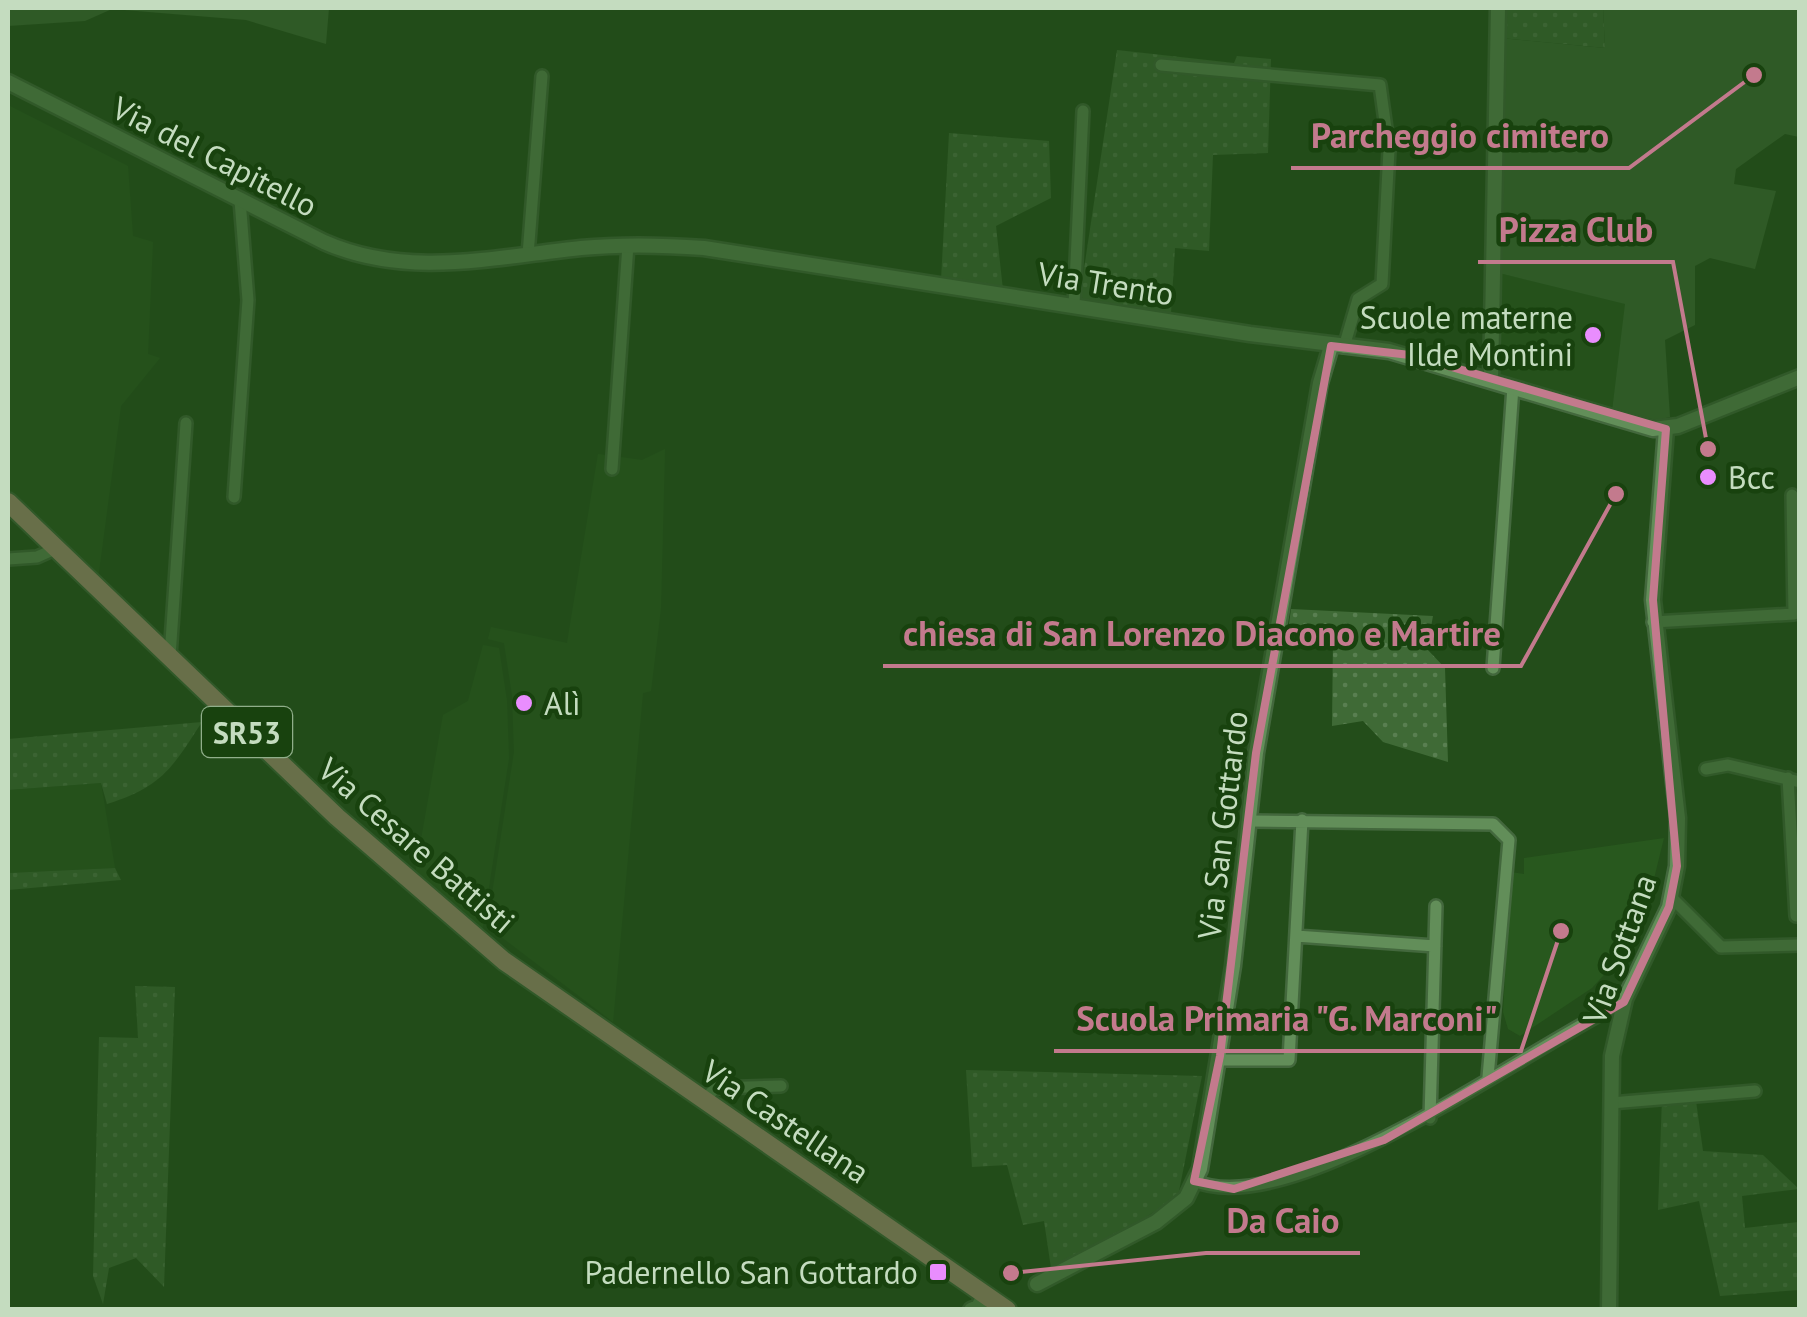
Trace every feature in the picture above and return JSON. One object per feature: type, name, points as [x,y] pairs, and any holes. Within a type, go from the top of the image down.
[{"type":"main road","name":"Via Cesare Battisti","points":[[8,502],[337,817],[531,980]]},
{"type":"main road","name":"Via Castellana","points":[[531,980],[1007,1310]]},
{"type":"street","points":[[1491,380],[1498,8]]},
{"type":"street","points":[[1161,65],[1380,85],[1389,150],[1382,284],[1358,299],[1338,347]]},
{"type":"street","points":[[528,254],[542,76]]},
{"type":"street","name":"Via del Capitello","points":[[8,82],[346,252],[403,264]]},
{"type":"street","points":[[1074,305],[1083,111]]},
{"type":"street","points":[[234,497],[248,300],[240,200]]},
{"type":"street","points":[[612,468],[628,245]]},
{"type":"street","name":"Via Trento","points":[[403,264],[628,245],[704,248],[1410,355],[1617,420],[1666,429]]},
{"type":"street","name":"Via San Gottardo","points":[[1037,1284],[1156,1222],[1186,1198],[1194,1181],[1206,1141],[1220,1060],[1267,688],[1320,382],[1338,347]]},
{"type":"street","points":[[1666,429],[1800,377]]},
{"type":"street","points":[[1493,668],[1514,387]]},
{"type":"street","points":[[170,656],[186,423]]},
{"type":"street","name":"Via Sottana","points":[[1609,1310],[1612,1056],[1624,1002],[1672,898],[1678,818],[1654,622],[1652,572],[1666,429]]},
{"type":"street","points":[[1654,622],[1794,614],[1792,495]]},
{"type":"street","points":[[8,559],[37,558],[58,548]]},
{"type":"street","points":[[1706,769],[1728,765],[1794,780],[1796,916]]},
{"type":"street","points":[[1220,1060],[1289,1060],[1302,820]]},
{"type":"street","points":[[1250,821],[1492,824],[1509,840],[1488,1076]]},
{"type":"street","points":[[1672,898],[1721,947],[1800,945]]},
{"type":"street","points":[[1430,1118],[1436,906]]},
{"type":"street","points":[[1296,936],[1435,946]]},
{"type":"street","points":[[1194,1181],[1234,1189],[1288,1176],[1430,1118],[1488,1076],[1624,1002]]},
{"type":"street","points":[[703,1102],[714,1088],[781,1086]]},
{"type":"street","points":[[1611,1103],[1754,1092]]},
{"type":"street","points":[[971,1310],[978,1307],[985,1294]]},
{"type":"highlighted area","points":[[1331,346],[1410,355],[1666,429],[1653,600],[1677,866],[1669,907],[1624,1002],[1384,1140],[1234,1189],[1194,1181],[1220,1056],[1256,753]]},
{"type":"shaded area","points":[[8,8],[329,8],[326,44],[246,20],[112,9],[85,21],[8,26]]},
{"type":"shaded area","points":[[1502,8],[1603,8],[1605,48],[1501,38]]},
{"type":"shaded area","points":[[1603,8],[1799,8],[1799,137],[1785,134],[1736,169],[1734,184],[1776,191],[1755,269],[1710,258],[1695,266],[1695,325],[1665,340],[1670,417],[1657,420],[1612,411],[1625,304],[1499,273],[1501,38],[1605,48]]},
{"type":"shaded area","points":[[1117,50],[1234,63],[1237,56],[1271,59],[1268,153],[1213,155],[1209,251],[1175,248],[1171,313],[1079,302]]},
{"type":"shaded area","points":[[8,105],[128,166],[133,236],[153,242],[148,354],[160,358],[121,406],[97,587],[8,501]]},
{"type":"shaded area","points":[[949,133],[1049,141],[1051,198],[996,226],[1003,290],[941,280]]},
{"type":"shaded area","points":[[1499,273],[1626,304],[1612,411],[1499,378]]},
{"type":"shaded area","points":[[665,449],[661,608],[651,691],[643,693],[613,1022],[487,926],[514,752],[512,695],[504,643],[488,639],[491,627],[567,643],[598,454],[642,460]]},
{"type":"shaded area","points":[[1291,609],[1433,616],[1427,649],[1445,668],[1448,762],[1383,742],[1363,721],[1332,726],[1333,637],[1288,631]]},
{"type":"shaded area","points":[[483,645],[499,648],[507,701],[509,758],[482,932],[558,991],[413,885],[443,715],[468,701]]},
{"type":"shaded area","points":[[202,722],[164,774],[141,790],[107,804],[101,783],[8,790],[8,739]]},
{"type":"shaded area","points":[[101,783],[115,868],[8,873],[8,790]]},
{"type":"shaded area","points":[[1664,838],[1652,887],[1622,955],[1592,988],[1520,1036],[1508,1029],[1503,1012],[1511,872],[1524,874],[1524,858]]},
{"type":"shaded area","points":[[115,868],[121,880],[8,890],[8,873]]},
{"type":"shaded area","points":[[135,986],[175,987],[164,1287],[136,1258],[109,1268],[103,1304],[93,1276],[99,1037],[138,1038]]},
{"type":"shaded area","points":[[966,1070],[1202,1076],[1178,1196],[1105,1244],[1051,1268],[1044,1221],[1023,1225],[1007,1165],[972,1167]]},
{"type":"shaded area","points":[[1662,1098],[1696,1101],[1703,1151],[1763,1155],[1799,1189],[1742,1196],[1745,1228],[1799,1222],[1799,1290],[1720,1296],[1699,1201],[1658,1210]]},
{"type":"place","name":"Parcheggio cimitero","points":[[1754,75]]},
{"type":"place","name":"Scuole materne Ilde Montini","points":[[1593,335]]},
{"type":"place","name":"Pizza Club","points":[[1708,449]]},
{"type":"place","name":"Bcc","points":[[1708,477]]},
{"type":"place","name":"chiesa di San Lorenzo Diacono e Martire","points":[[1616,494]]},
{"type":"place","name":"Alì","points":[[524,703]]},
{"type":"place","name":"Scuola Primaria \"G. Marconi\"","points":[[1561,931]]},
{"type":"place","name":"Padernello San Gottardo","points":[[938,1272]]},
{"type":"place","name":"Da Caio","points":[[1011,1273]]}]
